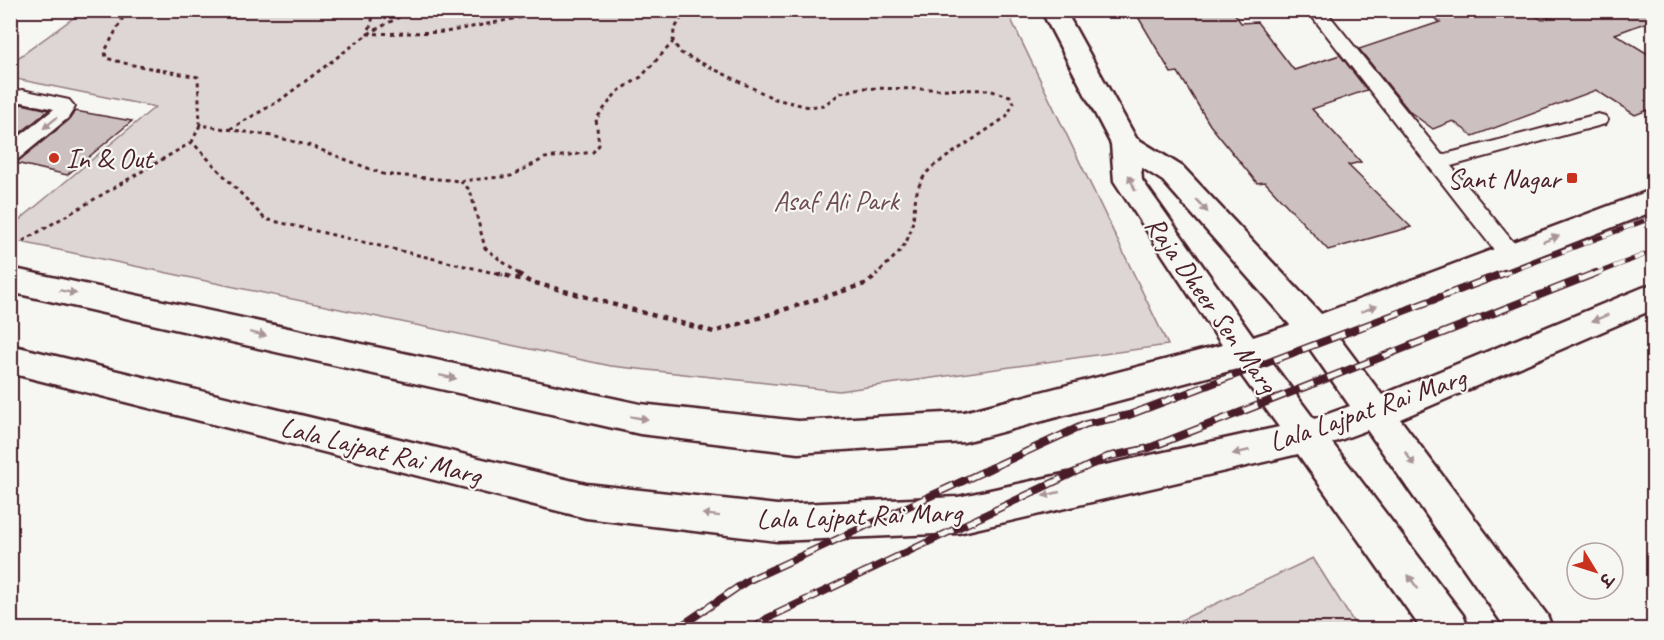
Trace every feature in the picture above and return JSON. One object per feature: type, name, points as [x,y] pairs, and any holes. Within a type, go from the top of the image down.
[{"type":"main road","points":[[1053,10],[1125,144],[1173,174],[1314,330],[1376,412],[1532,630]]},
{"type":"main road","name":"Raja Dheer Sen Marg","points":[[1125,144],[1128,181],[1245,354],[1448,630]]},
{"type":"main road","points":[[10,280],[640,419],[798,437],[964,427],[1245,354],[1314,330],[1653,199]]},
{"type":"main road","name":"Lala Lajpat Rai Marg","points":[[10,359],[586,501],[777,523],[958,515],[1306,437],[1376,412],[1653,295]]},
{"type":"lane","points":[[1316,10],[1510,254]]},
{"type":"lane","points":[[10,99],[22,96],[62,104],[64,108],[61,114],[10,155]]},
{"type":"lane","points":[[1438,163],[1598,120]]},
{"type":"path","points":[[23,241],[192,142],[200,125],[198,77],[177,70],[118,63],[106,58],[105,51],[127,10]]},
{"type":"path","points":[[368,34],[375,10]]},
{"type":"path","points":[[230,129],[279,101],[368,34],[412,10]]},
{"type":"path","points":[[368,34],[446,32],[559,10]]},
{"type":"path","points":[[200,125],[272,136],[311,147],[384,174],[460,181],[511,176],[544,158],[593,152],[599,145],[596,119],[617,92],[640,77],[673,42],[674,30],[686,10]]},
{"type":"path","points":[[192,142],[265,219],[528,281],[714,332],[868,283],[906,243],[912,227],[916,190],[923,176],[932,167],[1005,117],[1014,102],[1010,96],[988,90],[861,88],[841,93],[824,105],[809,107],[775,99],[681,53],[673,42]]},
{"type":"path","points":[[460,181],[470,190],[485,248],[528,281]]},
{"type":"green space","name":"Asaf Ali Park","points":[[83,11],[1007,11],[1168,345],[839,391],[611,366],[11,240],[11,227],[155,107],[11,78],[11,63]]},
{"type":"green space","points":[[1313,558],[1358,629],[1162,629]]},
{"type":"building","points":[[1134,10],[1232,10],[1241,23],[1257,22],[1294,70],[1340,55],[1367,90],[1312,109],[1361,162],[1348,165],[1411,227],[1328,250],[1265,182],[1257,183],[1210,125],[1178,72],[1171,73]]},
{"type":"building","points":[[1422,10],[1526,10],[1542,20],[1569,10],[1653,10],[1653,20],[1615,34],[1653,57],[1653,108],[1635,115],[1596,90],[1473,136],[1453,121],[1433,129],[1410,112],[1359,49],[1440,22]]},
{"type":"building","points":[[22,104],[49,110],[10,141],[10,107]]},
{"type":"building","points":[[75,111],[132,121],[67,175],[16,163],[69,120]]},
{"type":"railway","points":[[1500,275],[1654,217]]},
{"type":"railway","points":[[1593,275],[1654,251]]},
{"type":"railway","points":[[675,630],[747,581],[1086,424],[1129,415],[1504,273]]},
{"type":"railway","points":[[752,630],[768,618],[1107,457],[1149,448],[1596,273]]},
{"type":"place","name":"In & Out","points":[[54,158]]},
{"type":"place","name":"Sant Nagar","points":[[1572,178]]}]
